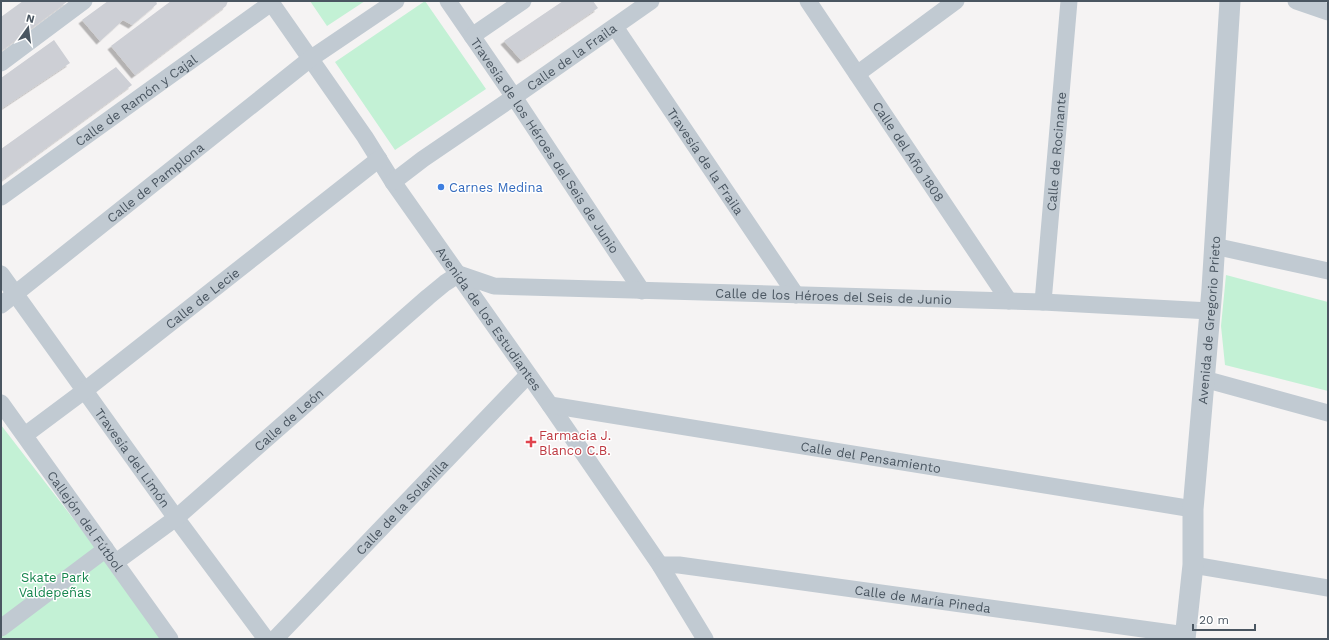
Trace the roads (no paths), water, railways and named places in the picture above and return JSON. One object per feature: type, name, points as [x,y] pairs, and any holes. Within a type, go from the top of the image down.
[{"type":"street","points":[[1,62],[84,1]]},
{"type":"street","name":"Calle de Pamplona","points":[[1,306],[310,59],[396,1]]},
{"type":"street","name":"Travesía de los Héroes del Seis de Junio","points":[[448,1],[514,97],[642,291]]},
{"type":"street","points":[[472,36],[523,1]]},
{"type":"street","name":"Calle de la Fraila","points":[[393,182],[423,159],[652,1]]},
{"type":"street","name":"Calle del Año 1808","points":[[808,1],[1009,301]]},
{"type":"street","points":[[857,74],[956,1]]},
{"type":"street","name":"Calle de Rocinante","points":[[1043,302],[1069,1]]},
{"type":"street","name":"Avenida de Gregorio Prieto","points":[[1186,637],[1193,565],[1193,509],[1210,311],[1230,1]]},
{"type":"street","points":[[1296,1],[1328,12]]},
{"type":"street","name":"Avenida de los Estudiantes","points":[[271,2],[379,159],[393,182],[550,405],[660,565],[705,639]]},
{"type":"street","name":"Calle de Ramón y Cajal","points":[[1,197],[271,2]]},
{"type":"street","name":"Travesía de la Fraila","points":[[614,27],[796,295]]},
{"type":"street","name":"Calle de Lecie","points":[[25,435],[84,391],[379,159]]},
{"type":"street","points":[[1214,246],[1328,271]]},
{"type":"street","name":"Travesía del Limón","points":[[1,274],[176,518],[266,639]]},
{"type":"street","name":"Calle de los Héroes del Seis de Junio","points":[[458,274],[494,286],[1043,302],[1210,311]]},
{"type":"street","name":"Calle de León","points":[[116,562],[176,518],[428,297],[458,274]]},
{"type":"street","name":"Calle de la Solanilla","points":[[275,639],[528,375]]},
{"type":"street","points":[[1204,379],[1328,413]]},
{"type":"street","name":"Callejón del Fútbol","points":[[1,403],[170,639]]},
{"type":"street","name":"Calle del Pensamiento","points":[[550,405],[1193,509]]},
{"type":"street","points":[[1,628],[102,552],[105,548]]},
{"type":"street","name":"Calle de María Pineda","points":[[660,565],[679,565],[1186,637]]},
{"type":"street","points":[[1193,565],[1328,588]]},
{"type":"place","name":"Carnes Medina","points":[[441,187]]},
{"type":"place","name":"Farmacia J. Blanco C.B.","points":[[531,442]]},
{"type":"park label","name":"Skate Park Valdepeñas","points":[[55,584]]}]
